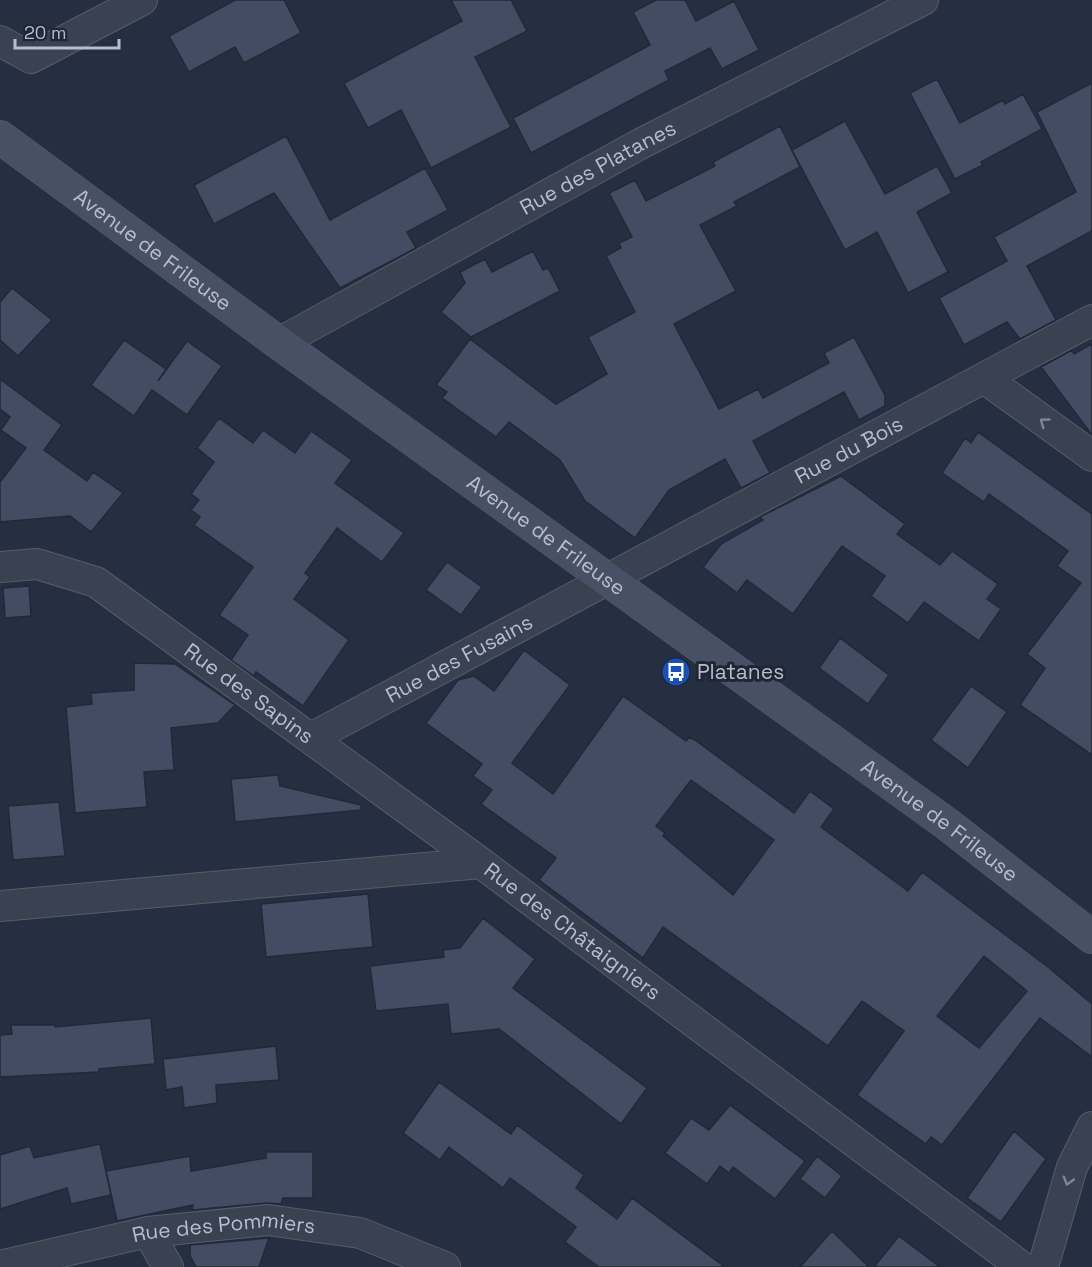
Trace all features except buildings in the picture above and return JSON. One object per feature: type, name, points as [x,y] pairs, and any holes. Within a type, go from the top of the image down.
[{"type":"street","points":[[0,41],[31,58],[142,0]]},
{"type":"street","name":"Rue des Platanes","points":[[279,343],[642,143],[923,0]]},
{"type":"street","name":"Avenue de Frileuse","points":[[0,137],[279,343],[947,824],[1092,937]]},
{"type":"street","name":"Rue du Bois","points":[[607,578],[1092,320]]},
{"type":"street","points":[[984,378],[1092,456]]},
{"type":"street","name":"Rue des Sapins","points":[[0,567],[38,564],[96,582],[481,863]]},
{"type":"street","name":"Rue des Fusains","points":[[312,738],[607,578]]},
{"type":"street","name":"Rue des Châtaigniers","points":[[0,906],[481,863],[1022,1267]]},
{"type":"street","points":[[1043,1267],[1072,1167],[1092,1127]]},
{"type":"street","name":"Rue des Pommiers","points":[[0,1266],[148,1232],[268,1220],[360,1233],[445,1267]]},
{"type":"street","points":[[148,1232],[168,1267]]},
{"type":"place","name":"Platanes","points":[[676,672]]}]
